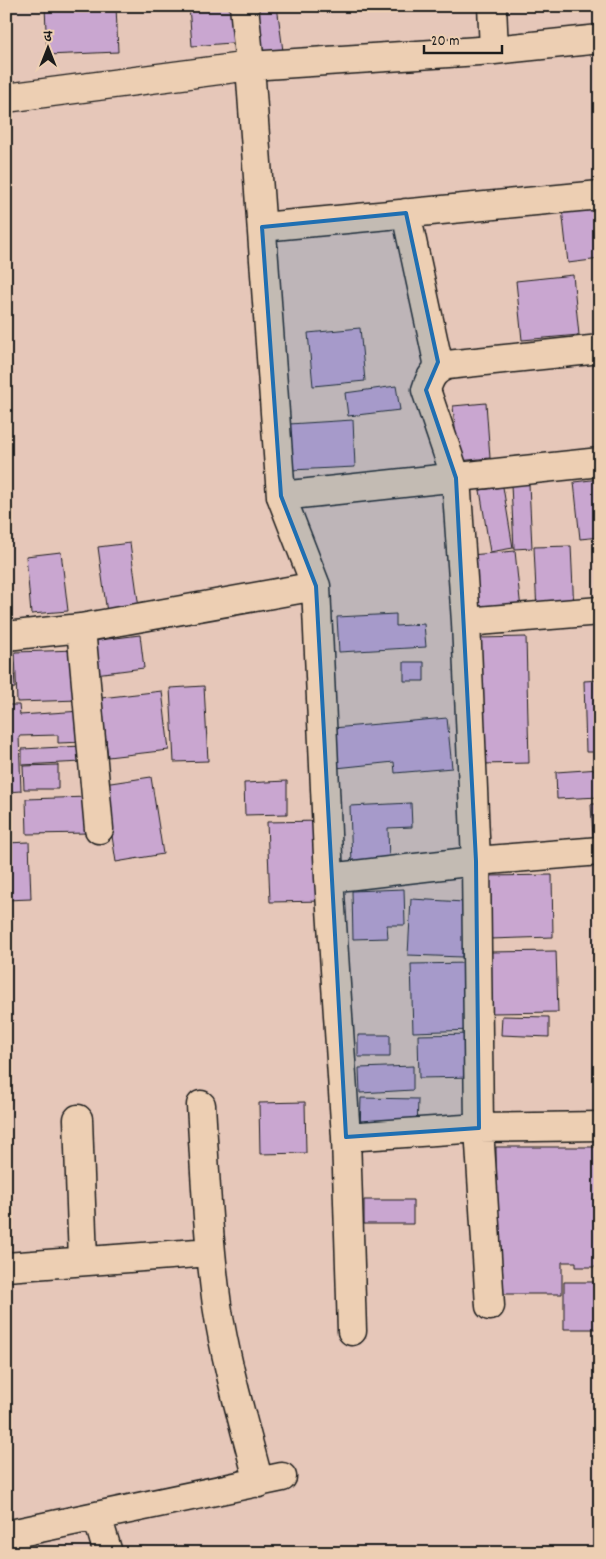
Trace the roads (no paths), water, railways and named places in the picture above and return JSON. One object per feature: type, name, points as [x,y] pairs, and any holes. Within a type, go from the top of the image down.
[{"type":"street","points":[[244,6],[282,496],[316,586],[329,878],[346,1137],[352,1331]]},
{"type":"street","points":[[492,6],[494,50]]},
{"type":"street","points":[[6,98],[250,66],[494,50],[600,39]]},
{"type":"street","points":[[262,227],[600,195]]},
{"type":"street","points":[[406,213],[438,362],[437,369],[430,379],[426,390],[456,478],[466,622],[476,861],[479,1128],[490,1306]]},
{"type":"street","points":[[437,369],[447,365],[600,349]]},
{"type":"street","points":[[282,496],[600,462]]},
{"type":"street","points":[[6,636],[81,628],[316,586]]},
{"type":"street","points":[[466,622],[600,611]]},
{"type":"street","points":[[81,628],[99,829]]},
{"type":"street","points":[[329,878],[476,861],[600,852]]},
{"type":"street","points":[[6,1535],[270,1480],[225,1349],[217,1306],[211,1252],[201,1104]]},
{"type":"street","points":[[78,1119],[83,1261]]},
{"type":"street","points":[[346,1137],[479,1128],[600,1126]]},
{"type":"street","points":[[6,1266],[211,1252]]},
{"type":"street","points":[[97,1516],[108,1553]]}]
